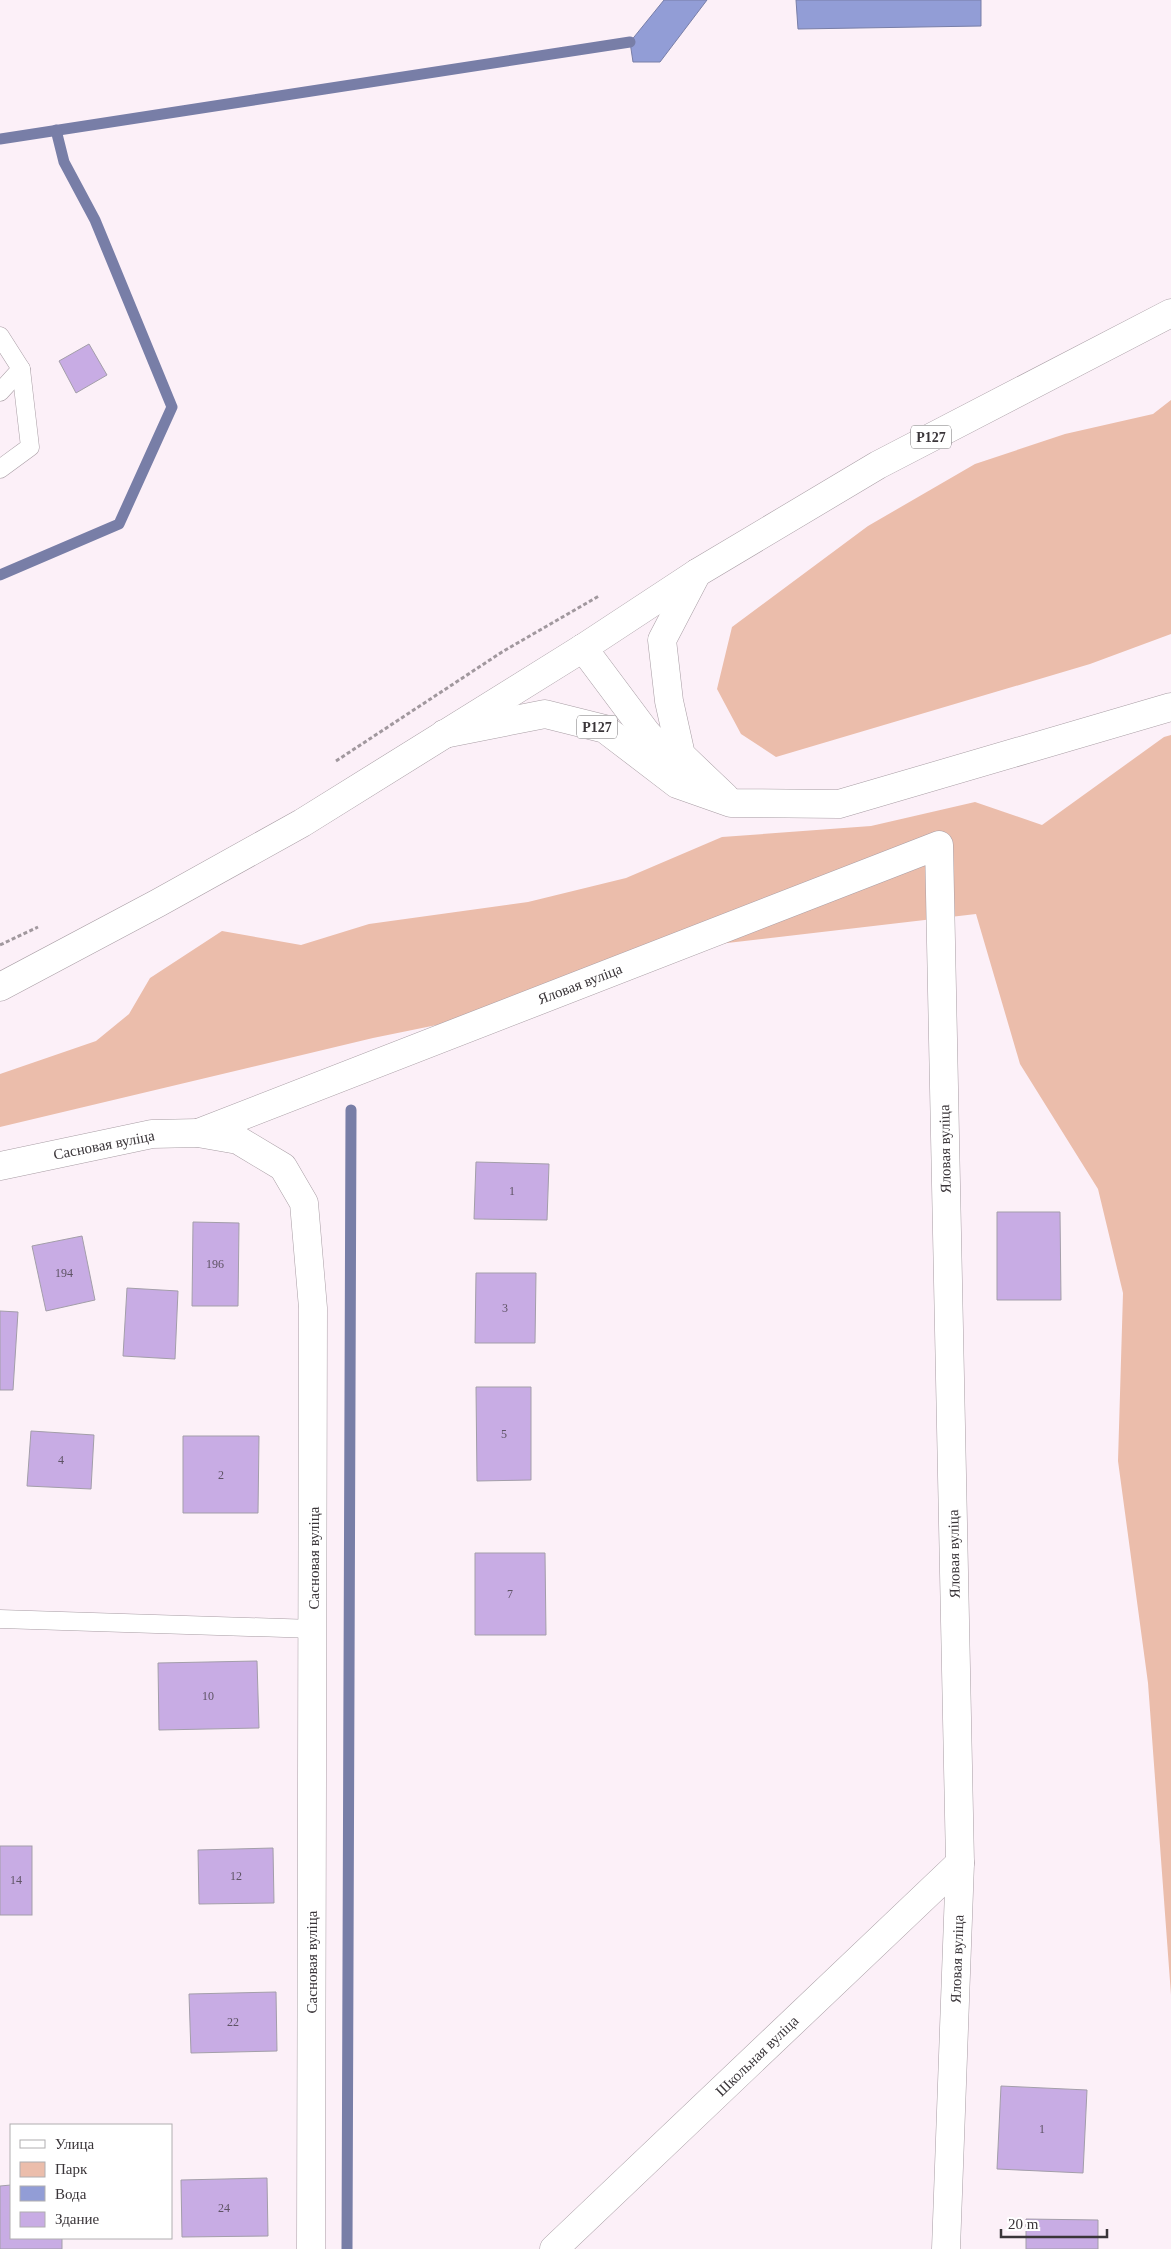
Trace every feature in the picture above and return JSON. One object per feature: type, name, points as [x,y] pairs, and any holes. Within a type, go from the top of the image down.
[{"type":"main road","name":"Р127","points":[[0,987],[158,903],[302,823],[583,648],[697,573],[878,465],[1171,313]]},
{"type":"main road","points":[[697,573],[662,640],[668,701],[681,756],[731,803]]},
{"type":"main road","name":"Р127","points":[[583,648],[646,731],[687,778],[731,803]]},
{"type":"main road","name":"Р127","points":[[444,734],[545,714],[605,729],[677,784],[731,803],[839,804],[1171,708]]},
{"type":"main road","name":"Яловая вуліца","points":[[198,1133],[939,844],[960,1863],[946,2249]]},
{"type":"main road","name":"Сасновая вуліца","points":[[0,1166],[152,1134],[198,1133],[238,1140],[283,1167],[304,1203],[314,1308],[311,2249]]},
{"type":"main road","name":"Школьная вуліца","points":[[554,2249],[960,1863]]},
{"type":"lane","points":[[0,336],[21,369],[30,447],[0,469]]},
{"type":"lane","points":[[0,392],[21,369]]},
{"type":"lane","points":[[0,1619],[314,1629]]},
{"type":"green space","points":[[1171,400],[1171,634],[1090,664],[776,757],[741,734],[717,689],[732,627],[868,526],[975,464],[1065,434],[1153,414]]},
{"type":"green space","points":[[1171,735],[1171,1995],[1148,1683],[1118,1461],[1123,1293],[1098,1189],[1020,1064],[976,914],[710,945],[466,1019],[373,1038],[0,1127],[0,1074],[96,1041],[129,1014],[150,978],[222,931],[301,945],[369,924],[528,902],[626,878],[722,837],[871,826],[975,802],[1042,825],[1164,737]]},
{"type":"water","points":[[664,0],[707,0],[660,62],[633,62],[630,42]]},
{"type":"water","points":[[796,0],[981,0],[981,26],[798,29]]},
{"type":"building","points":[[89,344],[107,375],[76,393],[59,361]]},
{"type":"building","points":[[476,1162],[549,1164],[547,1220],[474,1219]]},
{"type":"building","points":[[997,1212],[1060,1212],[1061,1300],[997,1300]]},
{"type":"building","points":[[193,1222],[239,1223],[238,1306],[192,1306]]},
{"type":"building","points":[[82,1236],[95,1300],[46,1311],[32,1246]]},
{"type":"building","points":[[476,1273],[536,1273],[535,1343],[475,1343]]},
{"type":"building","points":[[127,1288],[178,1291],[175,1359],[123,1356]]},
{"type":"building","points":[[0,1311],[18,1312],[13,1390],[0,1390]]},
{"type":"building","points":[[476,1387],[531,1387],[531,1480],[477,1481]]},
{"type":"building","points":[[31,1431],[94,1435],[91,1489],[27,1486]]},
{"type":"building","points":[[183,1436],[259,1436],[258,1513],[183,1513]]},
{"type":"building","points":[[475,1553],[545,1553],[546,1635],[475,1635]]},
{"type":"building","points":[[257,1661],[259,1728],[159,1730],[158,1663]]},
{"type":"building","points":[[0,1846],[32,1846],[32,1915],[0,1915]]},
{"type":"building","points":[[273,1848],[274,1903],[199,1904],[198,1850]]},
{"type":"building","points":[[276,1992],[277,2051],[191,2053],[189,1994]]},
{"type":"building","points":[[1001,2086],[1087,2090],[1083,2173],[997,2169]]},
{"type":"building","points":[[267,2178],[268,2236],[182,2237],[181,2180]]},
{"type":"building","points":[[10,2185],[10,2239],[62,2239],[62,2249],[0,2249],[0,2186]]},
{"type":"building","points":[[1026,2219],[1098,2220],[1098,2249],[1026,2249]]},
{"type":"waterway","points":[[0,139],[630,42]]},
{"type":"waterway","points":[[0,575],[119,524],[172,407],[95,220],[64,162],[56,130]]},
{"type":"waterway","points":[[347,2249],[351,1110]]}]
